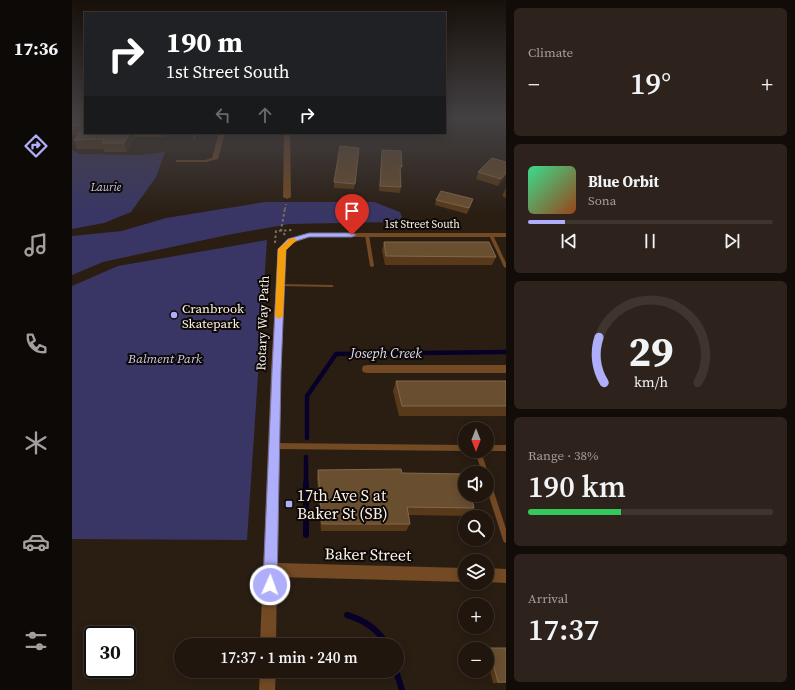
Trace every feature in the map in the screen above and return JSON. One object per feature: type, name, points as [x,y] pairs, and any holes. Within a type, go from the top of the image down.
[{"type":"street","points":[[207,161],[215,159],[217,151]]},
{"type":"street","points":[[286,201],[287,151]]},
{"type":"street","name":"1st Street South","points":[[290,241],[309,235],[506,235]]},
{"type":"street","points":[[268,638],[280,285],[282,249],[290,241]]},
{"type":"street","points":[[367,369],[506,369]]},
{"type":"street","name":"Baker Street","points":[[270,570],[458,575]]},
{"type":"street","points":[[494,576],[506,576]]},
{"type":"street","points":[[267,690],[268,678]]},
{"type":"lane","points":[[177,161],[207,161]]},
{"type":"lane","points":[[367,235],[372,266]]},
{"type":"lane","points":[[491,235],[506,266]]},
{"type":"lane","points":[[280,285],[332,286]]},
{"type":"lane","points":[[274,446],[458,448]]},
{"type":"lane","points":[[494,448],[506,448]]},
{"type":"lane","points":[[494,502],[506,540]]},
{"type":"path","points":[[286,201],[281,230],[290,241]]},
{"type":"path","points":[[274,246],[276,231],[296,230]]},
{"type":"green space","name":"Laurie","points":[[72,151],[80,154],[141,155],[165,152],[156,177],[131,212],[104,223],[72,229]]},
{"type":"green space","points":[[265,202],[374,202],[400,212],[402,217],[393,222],[289,224],[227,235],[103,262],[72,275],[72,236],[122,231],[166,218]]},
{"type":"green space","name":"Balment Park","points":[[267,240],[247,540],[72,539],[72,286],[118,266]]},
{"type":"building","points":[[339,151],[359,151],[355,184],[334,182]]},
{"type":"building","points":[[382,151],[401,151],[401,187],[380,186]]},
{"type":"building","points":[[492,158],[506,162],[506,173],[501,179],[478,172]]},
{"type":"building","points":[[441,191],[473,199],[469,208],[436,200]]},
{"type":"building","points":[[384,242],[489,242],[496,257],[386,256]]},
{"type":"building","points":[[396,381],[506,381],[506,406],[402,406]]},
{"type":"building","points":[[401,469],[402,473],[458,474],[458,502],[473,502],[474,508],[407,507],[410,524],[322,524],[318,470]]},
{"type":"building","points":[[494,648],[506,648],[506,682],[498,682],[494,667]]},
{"type":"waterway","name":"Joseph Creek","points":[[307,438],[307,396],[336,354],[506,352]]},
{"type":"waterway","name":"Joseph Creek","points":[[306,457],[306,535]]},
{"type":"waterway","name":"Joseph Creek","points":[[347,615],[370,626],[382,638]]},
{"type":"waterway","name":"Joseph Creek","points":[[398,678],[402,690]]},
{"type":"slow traffic","points":[[279,316],[282,249],[293,240]]},
{"type":"place","name":"Cranbrook Skatepark","points":[[174,315]]},
{"type":"place","name":"17th Ave S at Baker St (SB)","points":[[289,504]]},
{"type":"route","points":[[270,585],[276,371],[282,249],[290,241],[309,235],[352,235]]}]
